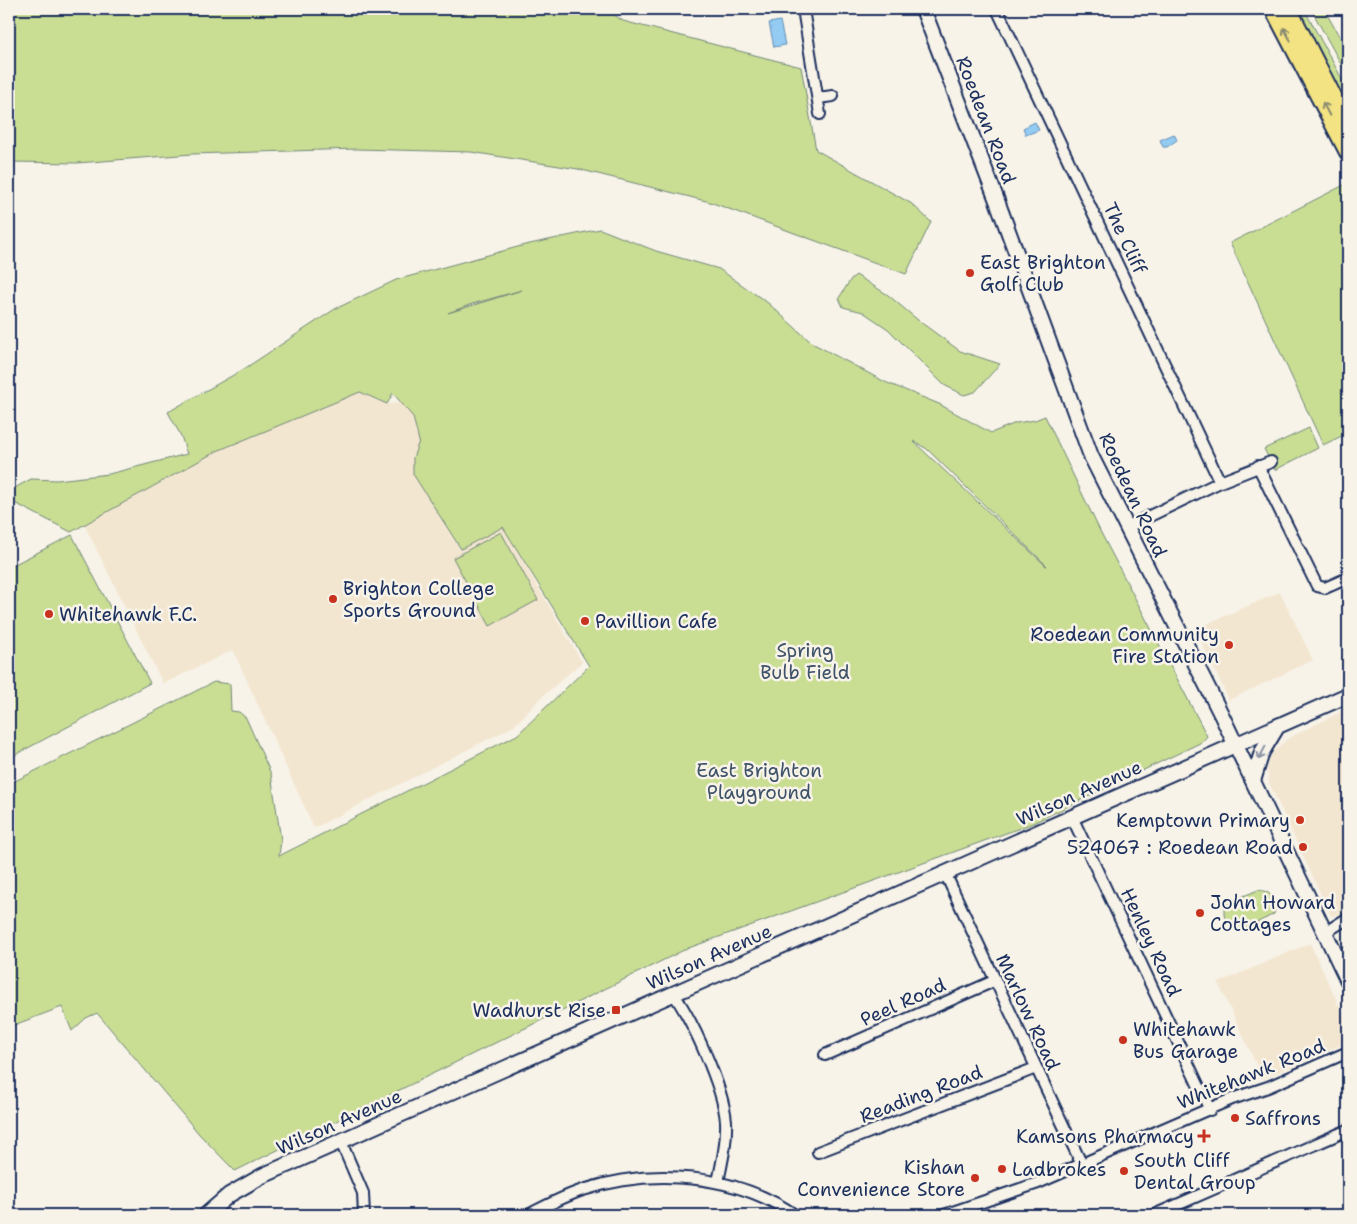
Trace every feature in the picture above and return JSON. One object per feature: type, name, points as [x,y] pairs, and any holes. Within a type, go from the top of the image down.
[{"type":"main road","points":[[1273,9],[1348,152]]},
{"type":"main road","points":[[1289,9],[1348,125]]},
{"type":"street","points":[[803,9],[820,114]]},
{"type":"street","name":"Roedean Road","points":[[923,9],[996,198],[1088,446],[1253,781],[1348,981]]},
{"type":"street","name":"The Cliff","points":[[997,9],[1220,482]]},
{"type":"street","points":[[818,98],[833,96]]},
{"type":"street","points":[[1127,528],[1220,482],[1271,462]]},
{"type":"street","points":[[1258,466],[1317,586],[1326,588],[1348,578]]},
{"type":"street","name":"Wilson Avenue","points":[[206,1215],[229,1195],[250,1182],[1348,695]]},
{"type":"street","points":[[1253,781],[1262,752],[1277,727]]},
{"type":"street","name":"Henley Road","points":[[1072,817],[1210,1110]]},
{"type":"street","name":"Marlow Road","points":[[944,873],[1082,1165]]},
{"type":"street","points":[[1326,932],[1348,918]]},
{"type":"street","name":"Peel Road","points":[[825,1055],[994,980]]},
{"type":"street","points":[[673,993],[682,1005],[705,1056],[724,1110],[726,1136],[718,1182]]},
{"type":"street","name":"Whitehawk Road","points":[[944,1215],[1038,1183],[1348,1052]]},
{"type":"street","name":"Reading Road","points":[[818,1152],[1036,1068]]},
{"type":"street","points":[[1154,1215],[1348,1130]]},
{"type":"street","points":[[341,1142],[363,1193],[364,1215]]},
{"type":"street","points":[[528,1215],[568,1195],[620,1181],[655,1177],[718,1182],[755,1194],[795,1215]]},
{"type":"street","points":[[1344,1215],[1348,1213]]},
{"type":"shaded area","name":"Brighton College Sports Ground","points":[[360,392],[387,404],[402,403],[413,417],[419,441],[413,458],[413,474],[460,549],[503,527],[582,662],[543,696],[514,726],[314,828],[233,650],[163,684],[84,524],[217,451]]},
{"type":"shaded area","points":[[1280,592],[1313,660],[1229,700],[1195,629]]},
{"type":"shaded area","points":[[1348,708],[1348,913],[1331,916],[1269,783],[1267,768],[1272,753],[1287,739]]},
{"type":"shaded area","points":[[1310,943],[1348,1025],[1348,1042],[1263,1079],[1218,983]]},
{"type":"green space","points":[[9,9],[606,9],[623,21],[801,67],[816,150],[912,204],[931,222],[906,274],[710,202],[578,169],[471,152],[356,149],[192,154],[77,163],[9,162]]},
{"type":"green space","points":[[1296,9],[1304,9],[1348,90],[1348,109]]},
{"type":"green space","points":[[1311,9],[1324,9],[1348,52],[1348,77]]},
{"type":"green space","points":[[1348,183],[1348,433],[1323,445],[1230,243]]},
{"type":"green space","points":[[600,229],[656,251],[719,269],[768,303],[812,343],[885,382],[939,404],[991,433],[1016,423],[1035,420],[1045,416],[1100,531],[1207,736],[1202,742],[1031,824],[686,949],[235,1171],[200,1135],[97,1013],[86,1018],[72,1031],[62,1007],[14,1025],[9,1037],[9,784],[214,682],[230,684],[231,711],[239,712],[246,718],[271,774],[281,840],[279,856],[517,735],[589,666],[503,527],[461,549],[413,474],[413,458],[419,441],[413,417],[393,393],[387,404],[360,392],[217,451],[71,532],[9,500],[9,491],[31,479],[57,480],[109,474],[187,454],[181,436],[168,412],[244,369],[335,309],[396,280],[525,245]],"holes":[[[522,290],[448,313],[472,304]],[[913,441],[927,449],[1047,566],[1046,566]]]},
{"type":"green space","points":[[856,275],[888,295],[960,351],[1000,364],[975,392],[964,395],[944,385],[888,329],[863,312],[843,307],[839,298],[851,279]]},
{"type":"green space","points":[[1309,428],[1318,448],[1275,470],[1264,449]]},
{"type":"green space","points":[[501,532],[538,600],[490,626],[453,558]]},
{"type":"green space","points":[[72,535],[150,683],[13,756],[9,749],[9,567]]},
{"type":"green space","points":[[1258,890],[1267,892],[1273,897],[1275,905],[1274,914],[1241,931],[1233,930],[1224,915],[1224,907],[1229,902]]},
{"type":"water","points":[[780,21],[785,45],[774,47],[769,23]]},
{"type":"water","points":[[1035,122],[1039,130],[1026,135],[1023,128]]},
{"type":"water","points":[[1174,134],[1177,140],[1167,147],[1163,147],[1160,140]]},
{"type":"place","name":"East Brighton Golf Club","points":[[970,273]]},
{"type":"place","name":"Brighton College Sports Ground","points":[[333,599]]},
{"type":"place","name":"Whitehawk F.C.","points":[[49,614]]},
{"type":"place","name":"Pavillion Cafe","points":[[585,621]]},
{"type":"place","name":"Roedean Community Fire Station","points":[[1229,645]]},
{"type":"place","name":"Kemptown Primary","points":[[1300,820]]},
{"type":"place","name":"524067 : Roedean Road","points":[[1303,847]]},
{"type":"place","name":"John Howard Cottages","points":[[1200,913]]},
{"type":"place","name":"Wadhurst Rise","points":[[616,1010]]},
{"type":"place","name":"Whitehawk Bus Garage","points":[[1123,1040]]},
{"type":"place","name":"Saffrons","points":[[1235,1118]]},
{"type":"place","name":"Kamsons Pharmacy","points":[[1204,1136]]},
{"type":"place","name":"Ladbrokes","points":[[1002,1169]]},
{"type":"place","name":"South Cliff Dental Group","points":[[1124,1171]]},
{"type":"place","name":"Kishan Convenience Store","points":[[975,1178]]},
{"type":"park label","name":"Spring Bulb Field","points":[[805,661]]},
{"type":"park label","name":"East Brighton Playground","points":[[759,781]]}]
